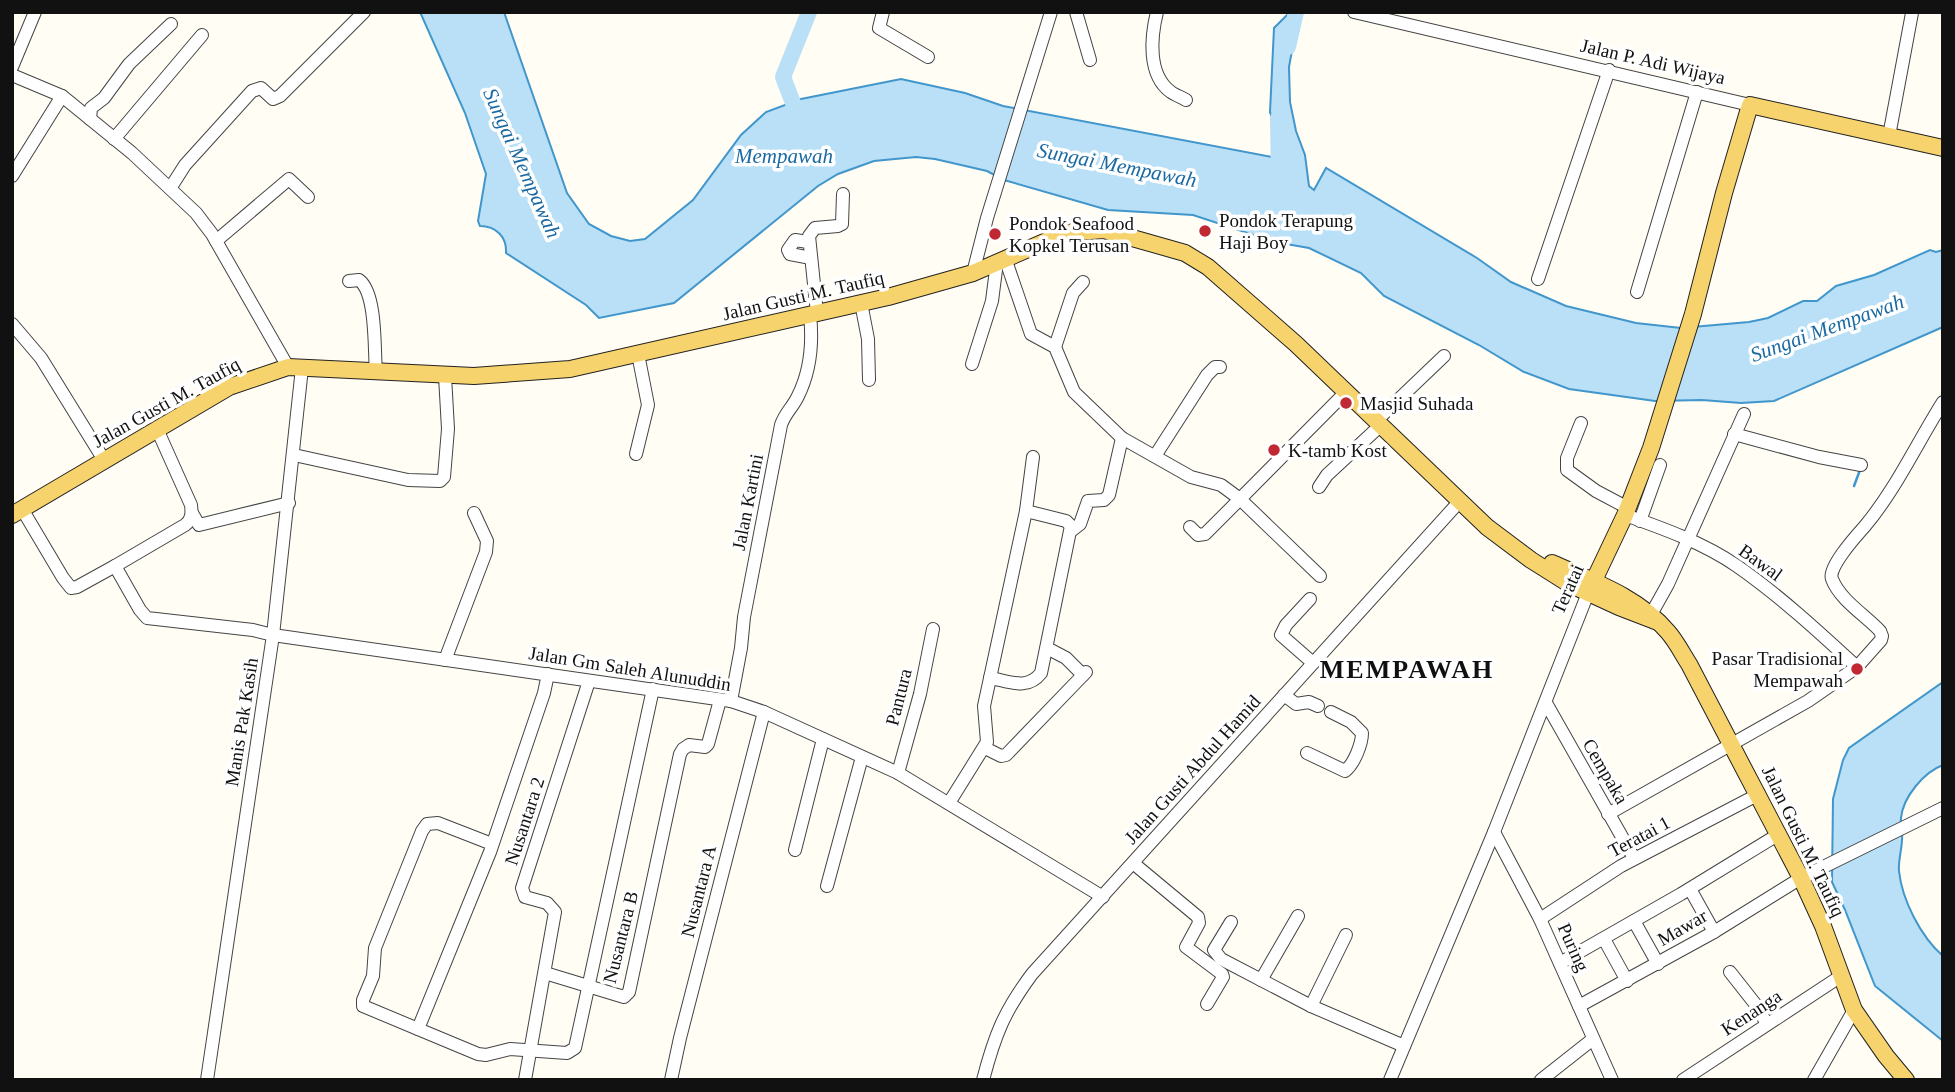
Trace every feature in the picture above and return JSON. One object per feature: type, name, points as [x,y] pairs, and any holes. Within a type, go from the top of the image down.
[{"type":"main road","name":"Jalan P. Adi Wijaya","points":[[1751,105],[1943,148]]},
{"type":"main road","name":"Teratai","points":[[1591,587],[1631,514],[1693,314],[1724,192],[1751,105]]},
{"type":"main road","name":"Jalan Gusti M. Taufiq","points":[[17,512],[229,387],[295,367],[445,376],[525,374],[570,369],[861,303],[973,273],[1065,233],[1104,230],[1185,253],[1221,277],[1296,344],[1459,502],[1517,550],[1653,618],[1673,638],[1759,794],[1801,878],[1823,926],[1854,1010],[1906,1080]]},
{"type":"street","points":[[171,187],[185,165],[252,91],[261,88],[273,99],[280,96],[364,12]]},
{"type":"street","points":[[883,12],[879,28],[928,57]]},
{"type":"street","points":[[973,273],[996,188],[1051,12]]},
{"type":"street","points":[[1076,12],[1090,60]]},
{"type":"street","points":[[1157,12],[1151,39],[1158,73],[1171,92],[1186,100]]},
{"type":"street","name":"Jalan P. Adi Wijaya","points":[[1354,12],[1751,105]]},
{"type":"street","points":[[1889,136],[1912,13]]},
{"type":"street","points":[[12,67],[30,14]]},
{"type":"street","points":[[90,119],[91,107],[104,98],[129,64],[171,24]]},
{"type":"street","points":[[114,139],[202,35]]},
{"type":"street","points":[[1538,279],[1609,70]]},
{"type":"street","points":[[12,75],[62,96],[171,187],[196,213],[216,241],[295,367]]},
{"type":"street","points":[[1637,292],[1697,92]]},
{"type":"street","points":[[12,176],[62,96]]},
{"type":"street","points":[[216,241],[289,179],[308,197]]},
{"type":"street","points":[[811,258],[790,254],[788,250],[795,240],[808,242],[815,228],[842,224],[843,194]]},
{"type":"street","name":"Jalan Kartini","points":[[725,701],[741,648],[744,617],[782,425],[798,397],[811,354],[813,314],[808,242]]},
{"type":"street","points":[[1001,260],[1031,334],[1055,347],[1074,392],[1122,438],[1191,477],[1221,485],[1240,499],[1320,576]]},
{"type":"street","points":[[972,364],[992,301],[1001,260]]},
{"type":"street","points":[[349,281],[363,282],[370,299],[376,372]]},
{"type":"street","points":[[1055,347],[1073,293],[1083,282]]},
{"type":"street","points":[[861,303],[868,339],[869,380]]},
{"type":"street","points":[[12,324],[41,358],[104,460]]},
{"type":"street","points":[[636,454],[648,405],[638,354]]},
{"type":"street","points":[[1319,487],[1327,475],[1444,356]]},
{"type":"street","name":"Manis Pak Kasih","points":[[207,1080],[273,635],[294,455],[295,367]]},
{"type":"street","points":[[1155,456],[1207,375],[1215,367],[1220,367]]},
{"type":"street","points":[[294,455],[408,480],[440,481],[444,477],[448,429],[445,376]]},
{"type":"street","points":[[1190,527],[1198,535],[1205,534],[1346,392]]},
{"type":"street","points":[[1608,814],[1808,701],[1857,667],[1882,636],[1841,592],[1831,579],[1831,573],[1847,547],[1884,500],[1943,402]]},
{"type":"street","points":[[1653,618],[1744,414]]},
{"type":"street","name":"Bawal","points":[[1581,423],[1567,458],[1567,470],[1631,514],[1737,566],[1786,604],[1857,667]]},
{"type":"street","points":[[156,429],[199,525],[289,503]]},
{"type":"street","points":[[1734,434],[1819,457],[1861,465]]},
{"type":"street","points":[[1071,531],[1080,524],[1087,501],[1104,500],[1109,495],[1122,438]]},
{"type":"street","points":[[949,803],[985,748],[988,736],[984,706],[1026,511],[1033,457]]},
{"type":"street","points":[[1631,514],[1660,465]]},
{"type":"street","name":"Jalan Gusti Abdul Hamid","points":[[983,1080],[994,1038],[1018,993],[1032,974],[1459,502]]},
{"type":"street","points":[[990,678],[1031,684],[1041,673],[1047,648],[1071,526],[1066,521],[1026,511]]},
{"type":"street","points":[[17,512],[71,587],[77,587],[185,525],[192,513]]},
{"type":"street","points":[[445,660],[486,552],[486,541],[474,513]]},
{"type":"street","name":"Jalan Gm Saleh Alunuddin","points":[[115,566],[147,618],[253,630],[653,689],[725,701],[764,712],[898,773],[1102,897]]},
{"type":"street","name":"Teratai","points":[[1390,1080],[1494,832],[1591,587]]},
{"type":"street","points":[[1310,599],[1286,625],[1281,635],[1313,663]]},
{"type":"street","name":"Pantura","points":[[898,773],[920,694],[933,629]]},
{"type":"street","points":[[985,748],[1001,756],[1006,755],[1085,674],[1047,648]]},
{"type":"street","points":[[418,1029],[492,844],[544,693],[548,674]]},
{"type":"street","name":"Nusantara 2","points":[[525,1080],[555,912],[547,903],[525,897],[522,888],[589,681]]},
{"type":"street","name":"Nusantara B","points":[[653,689],[589,986],[624,997],[629,992],[680,754],[689,745],[705,747],[708,744],[725,701]]},
{"type":"street","points":[[1284,695],[1296,704],[1309,702],[1325,709],[1351,722],[1362,733],[1351,766],[1345,771],[1307,753]]},
{"type":"street","name":"Cempaka","points":[[1546,703],[1634,858]]},
{"type":"street","name":"Nusantara A","points":[[671,1080],[764,712]]},
{"type":"street","points":[[795,850],[823,739]]},
{"type":"street","points":[[827,886],[862,757]]},
{"type":"street","name":"Teratai 1","points":[[1540,919],[1634,858],[1759,794]]},
{"type":"street","name":"Mawar","points":[[1579,1006],[1714,932],[1801,878],[1943,808]]},
{"type":"street","points":[[492,844],[438,823],[427,824],[375,948],[373,976],[363,1006],[478,1054],[486,1055],[510,1049],[567,1053],[573,1051],[589,986],[545,973]]},
{"type":"street","name":"Puring","points":[[1494,832],[1540,919],[1612,1080]]},
{"type":"street","points":[[1560,962],[1690,889],[1779,834]]},
{"type":"street","points":[[1133,863],[1198,917],[1199,923],[1186,947],[1223,977],[1207,1003]]},
{"type":"street","points":[[1690,889],[1714,932]]},
{"type":"street","points":[[1261,980],[1298,916]]},
{"type":"street","points":[[1634,921],[1658,964]]},
{"type":"street","points":[[1231,922],[1214,950],[1221,959],[1311,1006],[1404,1046]]},
{"type":"street","points":[[1311,1006],[1346,935]]},
{"type":"street","points":[[1604,939],[1627,981]]},
{"type":"street","points":[[1730,972],[1767,1024]]},
{"type":"street","name":"Kenanga","points":[[1683,1080],[1841,976]]},
{"type":"street","points":[[1815,1080],[1854,1010]]},
{"type":"street","points":[[1541,1080],[1593,1039]]},
{"type":"water","name":"Mempawah","points":[[420,12],[504,12],[567,193],[589,224],[611,236],[630,241],[645,239],[693,200],[741,135],[766,112],[801,99],[901,79],[965,93],[1003,106],[1282,159],[1284,155],[1270,112],[1274,28],[1287,15],[1295,34],[1289,67],[1290,102],[1296,131],[1305,155],[1309,186],[1314,190],[1326,168],[1477,258],[1511,282],[1566,306],[1636,323],[1681,328],[1768,318],[1803,301],[1817,301],[1836,286],[1874,275],[1930,250],[1943,250],[1943,327],[1774,401],[1655,401],[1569,389],[1524,372],[1479,345],[1384,296],[1361,273],[1309,248],[1275,242],[1193,215],[1108,210],[1004,180],[987,171],[916,157],[874,161],[838,174],[818,186],[674,303],[599,318],[586,305],[506,253],[505,242],[496,230],[480,226],[478,221],[486,174],[465,113]]},
{"type":"water","points":[[1943,682],[1943,765],[1922,779],[1906,802],[1901,818],[1899,867],[1904,894],[1914,917],[1927,939],[1943,956],[1943,1041],[1875,986],[1832,882],[1833,799],[1843,760],[1849,748]]},
{"type":"waterway","points":[[800,121],[783,77],[809,12]]},
{"type":"waterway","points":[[1288,47],[1296,12]]},
{"type":"waterway","points":[[1278,118],[1279,179]]},
{"type":"waterway","points":[[1854,486],[1860,470]]},
{"type":"place","name":"Pondok Terapung Haji Boy","points":[[1205,231]]},
{"type":"place","name":"Pondok Seafood Kopkel Terusan","points":[[995,234]]},
{"type":"place","name":"Masjid Suhada","points":[[1346,403]]},
{"type":"place","name":"K-tamb Kost","points":[[1274,450]]},
{"type":"place","name":"Pasar Tradisional Mempawah","points":[[1857,669]]},
{"type":"district","name":"MEMPAWAH","points":[[1407,669]]},
{"type":"water label","name":"Sungai Mempawah","points":[[522,163]]},
{"type":"water label","name":"Sungai Mempawah","points":[[1117,165]]},
{"type":"water label","name":"Sungai Mempawah","points":[[1827,328]]}]
